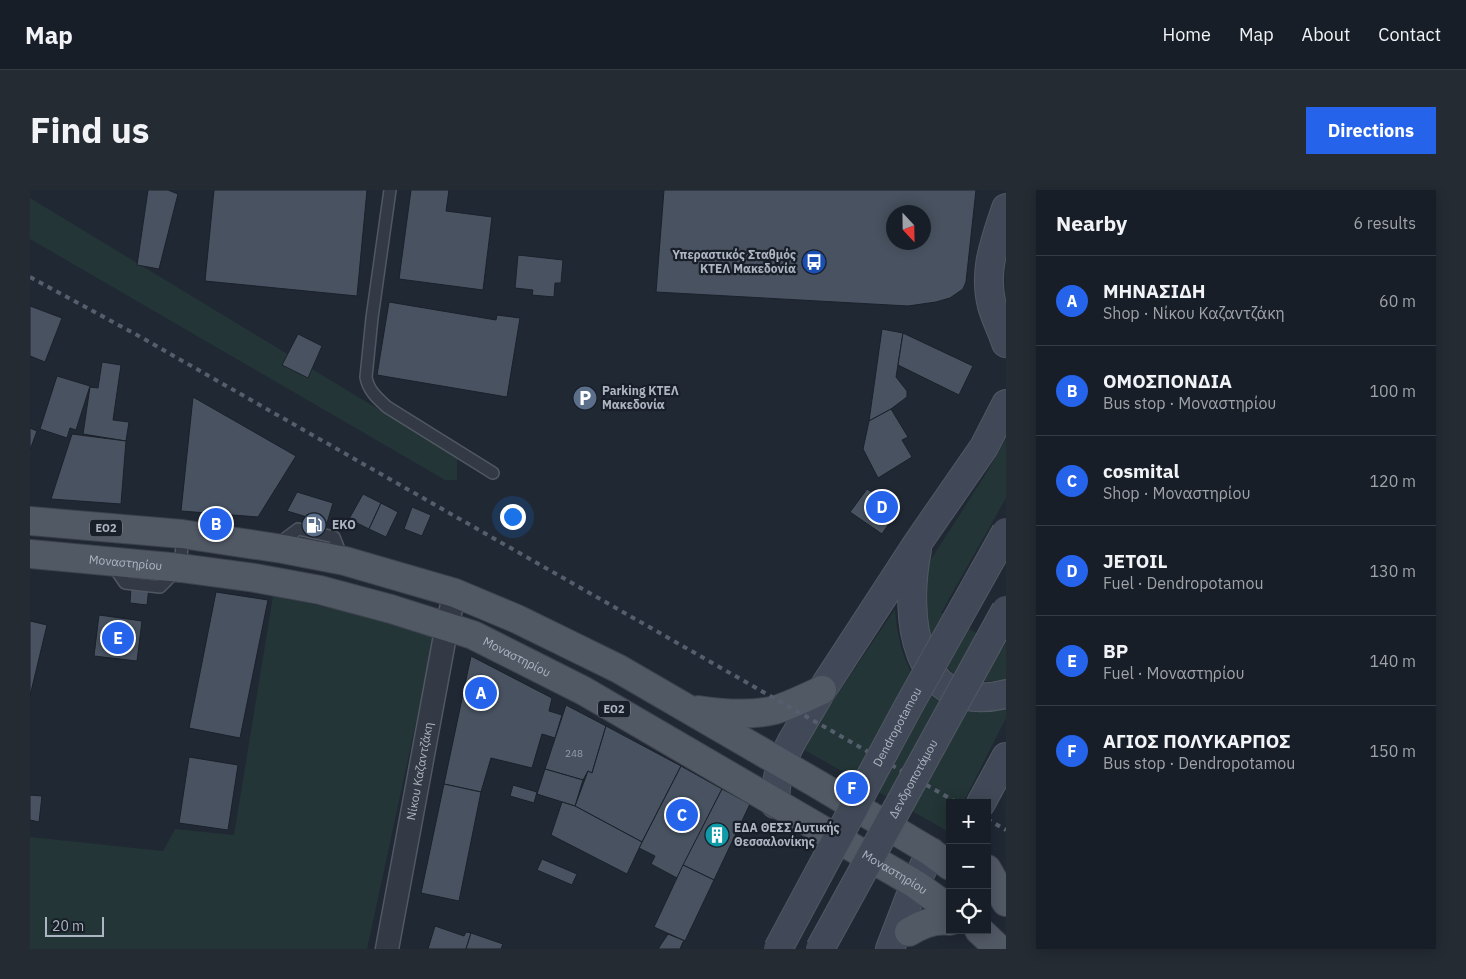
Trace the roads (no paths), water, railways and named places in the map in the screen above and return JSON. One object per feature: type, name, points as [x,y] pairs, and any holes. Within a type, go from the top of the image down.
[{"type":"main road","points":[[1006,208],[993,245],[989,273],[992,305],[1006,343]]},
{"type":"main road","points":[[775,804],[781,763],[792,741],[822,690],[918,541],[984,447],[1006,404]]},
{"type":"main road","name":"ΕΟ2","points":[[30,522],[182,534],[284,549],[345,561],[455,593],[517,619],[619,669],[944,860]]},
{"type":"main road","name":"Dendropotamou","points":[[778,949],[908,707],[1006,532]]},
{"type":"main road","points":[[918,541],[913,568],[911,607],[914,634],[924,662],[939,682],[957,692],[978,696],[1006,694]]},
{"type":"main road","name":"Μοναστηρίου","points":[[30,554],[109,560],[176,572],[255,578],[354,598],[447,626],[499,647],[584,691],[931,895]]},
{"type":"main road","name":"Δενδροποτάμου","points":[[820,949],[1006,610]]},
{"type":"main road","points":[[688,708],[728,713],[763,712],[786,706],[822,690]]},
{"type":"main road","points":[[984,799],[1003,769]]},
{"type":"main road","points":[[899,943],[931,895],[944,860]]},
{"type":"main road","points":[[991,876],[1006,902]]},
{"type":"main road","points":[[991,898],[1006,909]]},
{"type":"main road","points":[[899,943],[920,925],[936,921],[946,921]]},
{"type":"main road","points":[[983,934],[998,949]]},
{"type":"street","name":"Νίκου Καζαντζάκη","points":[[387,949],[447,626],[455,593]]},
{"type":"lane","points":[[390,190],[372,318],[366,376],[368,385],[377,398],[387,407],[493,473]]},
{"type":"lane","points":[[286,538],[298,529],[334,537],[338,547]]},
{"type":"lane","points":[[176,572],[182,534]]},
{"type":"railway","points":[[30,277],[137,335],[951,799]]},
{"type":"railway","points":[[991,821],[1006,830]]},
{"type":"place","name":"Υπεραστικός Σταθμός ΚΤΕΛ Μακεδονία","points":[[814,262]]},
{"type":"place","name":"Parking ΚΤΕΛ Μακεδονία","points":[[585,398]]},
{"type":"place","name":"JETOIL","points":[[882,507]]},
{"type":"place","name":"ΟΜΟΣΠΟΝΔΙΑ","points":[[216,524]]},
{"type":"place","name":"EKO","points":[[314,525]]},
{"type":"place","name":"BP","points":[[118,638]]},
{"type":"place","name":"ΜΗΝΑΣΙΔΗ","points":[[481,693]]},
{"type":"place","name":"ΑΓΙΟΣ ΠΟΛΥΚΑΡΠΟΣ","points":[[852,788]]},
{"type":"place","name":"cosmital","points":[[682,815]]},
{"type":"place","name":"ΕΔΑ ΘΕΣΣ Δυτικής Θεσσαλονίκης","points":[[717,835]]}]
